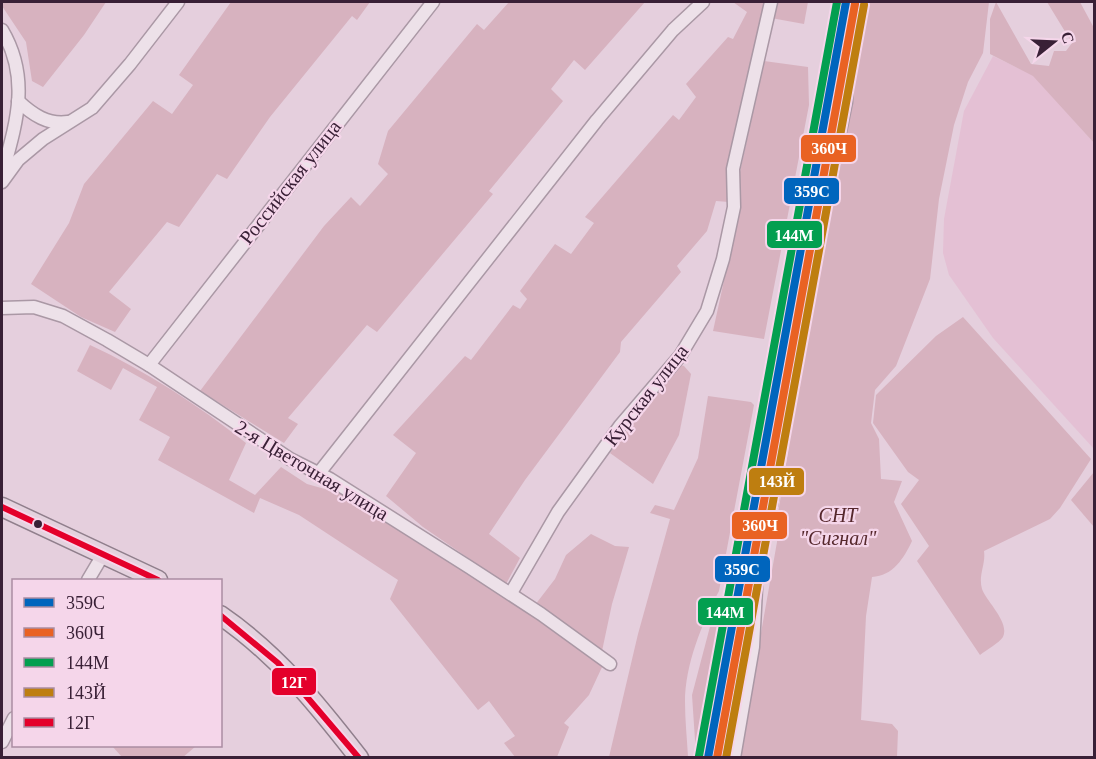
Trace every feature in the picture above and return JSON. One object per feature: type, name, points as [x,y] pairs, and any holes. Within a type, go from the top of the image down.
[{"type":"main road","points":[[2,507],[156,579]]},
{"type":"main road","points":[[222,616],[262,645],[289,671],[359,758]]},
{"type":"street","points":[[2,182],[18,160],[43,139],[92,108],[178,2]]},
{"type":"street","name":"Российская улица","points":[[149,365],[433,2]]},
{"type":"street","points":[[319,473],[597,120],[673,30],[703,2]]},
{"type":"street","name":"Курская улица","points":[[511,594],[558,512],[620,426],[680,356],[707,311],[723,260],[731,218],[734,169],[771,2]]},
{"type":"street","points":[[734,758],[753,647],[759,530],[771,505],[795,352],[846,102],[848,64],[860,2]]},
{"type":"street","points":[[2,30],[18,67],[18,101],[2,176]]},
{"type":"street","points":[[18,101],[32,115],[57,124],[76,120]]},
{"type":"street","name":"2-я Цветочная улица","points":[[2,308],[34,307],[63,316],[149,365],[290,459],[319,473],[511,594],[610,664]]},
{"type":"street","points":[[89,579],[104,553]]},
{"type":"street","points":[[2,742],[12,722]]},
{"type":"shaded area","points":[[993,56],[1033,75],[1094,143],[1094,449],[993,338],[949,275],[943,253],[944,219],[964,111]]},
{"type":"green space","points":[[2,2],[106,2],[84,35],[43,87],[32,81],[26,42],[2,6]]},
{"type":"green space","points":[[231,2],[370,2],[357,20],[352,16],[270,117],[227,179],[217,174],[179,227],[167,222],[109,292],[131,309],[115,332],[81,317],[31,284],[69,223],[84,184],[153,101],[172,114],[193,85],[179,75]]},
{"type":"green space","points":[[509,2],[645,2],[585,70],[574,60],[551,89],[563,101],[489,191],[493,194],[377,332],[367,325],[288,418],[298,424],[284,443],[200,391],[324,226],[351,197],[360,206],[388,174],[378,164],[388,131],[477,24],[484,30]]},
{"type":"green space","points":[[733,2],[765,2],[736,126],[729,202],[716,201],[707,231],[677,266],[681,272],[621,342],[620,352],[525,480],[489,534],[520,558],[506,584],[423,527],[386,496],[416,453],[393,435],[465,356],[471,360],[513,305],[520,309],[527,299],[520,291],[555,244],[571,254],[594,223],[585,217],[673,115],[679,120],[696,97],[686,84],[728,37],[733,39],[747,12]]},
{"type":"green space","points":[[775,2],[808,2],[804,24],[771,18]]},
{"type":"green space","name":"СНТ \"Сигнал\"","points":[[863,2],[989,2],[983,53],[968,82],[954,125],[939,199],[930,279],[896,366],[875,390],[871,423],[879,439],[881,479],[902,481],[894,502],[912,541],[892,570],[872,577],[866,616],[861,720],[892,724],[898,731],[897,757],[739,758],[777,542],[777,520],[789,445],[784,444]]},
{"type":"green space","points":[[996,2],[1031,64],[1049,66],[1054,51],[1066,51],[1072,43],[1047,2],[1080,2],[1094,28],[1094,143],[1033,76],[990,54],[990,19]]},
{"type":"green space","points":[[764,61],[808,67],[809,105],[764,339],[713,331],[741,203],[737,186]]},
{"type":"green space","points":[[963,317],[1091,459],[1060,508],[1050,519],[984,551],[982,589],[1000,618],[1004,631],[1003,637],[996,644],[980,655],[917,561],[929,546],[901,504],[919,480],[908,472],[873,423],[876,395],[936,336]]},
{"type":"green space","points":[[90,345],[171,390],[246,443],[229,480],[255,495],[281,467],[307,484],[339,493],[525,610],[603,665],[589,695],[564,723],[569,727],[557,757],[515,757],[504,743],[515,736],[489,701],[478,710],[390,599],[398,580],[299,515],[260,498],[254,513],[158,460],[170,437],[139,420],[157,387],[123,368],[111,390],[77,371]]},
{"type":"green space","points":[[677,364],[684,366],[691,374],[679,435],[653,484],[610,453]]},
{"type":"green space","points":[[708,396],[751,402],[754,405],[719,591],[701,630],[688,674],[685,702],[688,757],[609,757],[638,634],[670,519],[650,513],[655,505],[674,510],[698,458]]},
{"type":"green space","points":[[1094,472],[1094,527],[1071,500]]},
{"type":"green space","points":[[746,513],[705,736],[696,755],[692,695],[712,619],[724,607],[741,519]]},
{"type":"green space","points":[[591,534],[615,546],[629,547],[612,604],[602,651],[535,605],[555,579],[566,555]]},
{"type":"green space","points":[[113,747],[195,747],[182,758],[122,757]]},
{"type":"transit line","name":"144М","points":[[699,756],[837,2]]},
{"type":"transit line","name":"359С","points":[[708,758],[846,2]]},
{"type":"transit line","name":"360Ч","points":[[717,758],[855,4]]},
{"type":"transit line","name":"143Й","points":[[726,758],[864,5]]},
{"type":"transit line","name":"12Г","points":[[2,507],[156,579]]},
{"type":"transit line","name":"12Г","points":[[222,617],[278,663],[359,758]]}]
